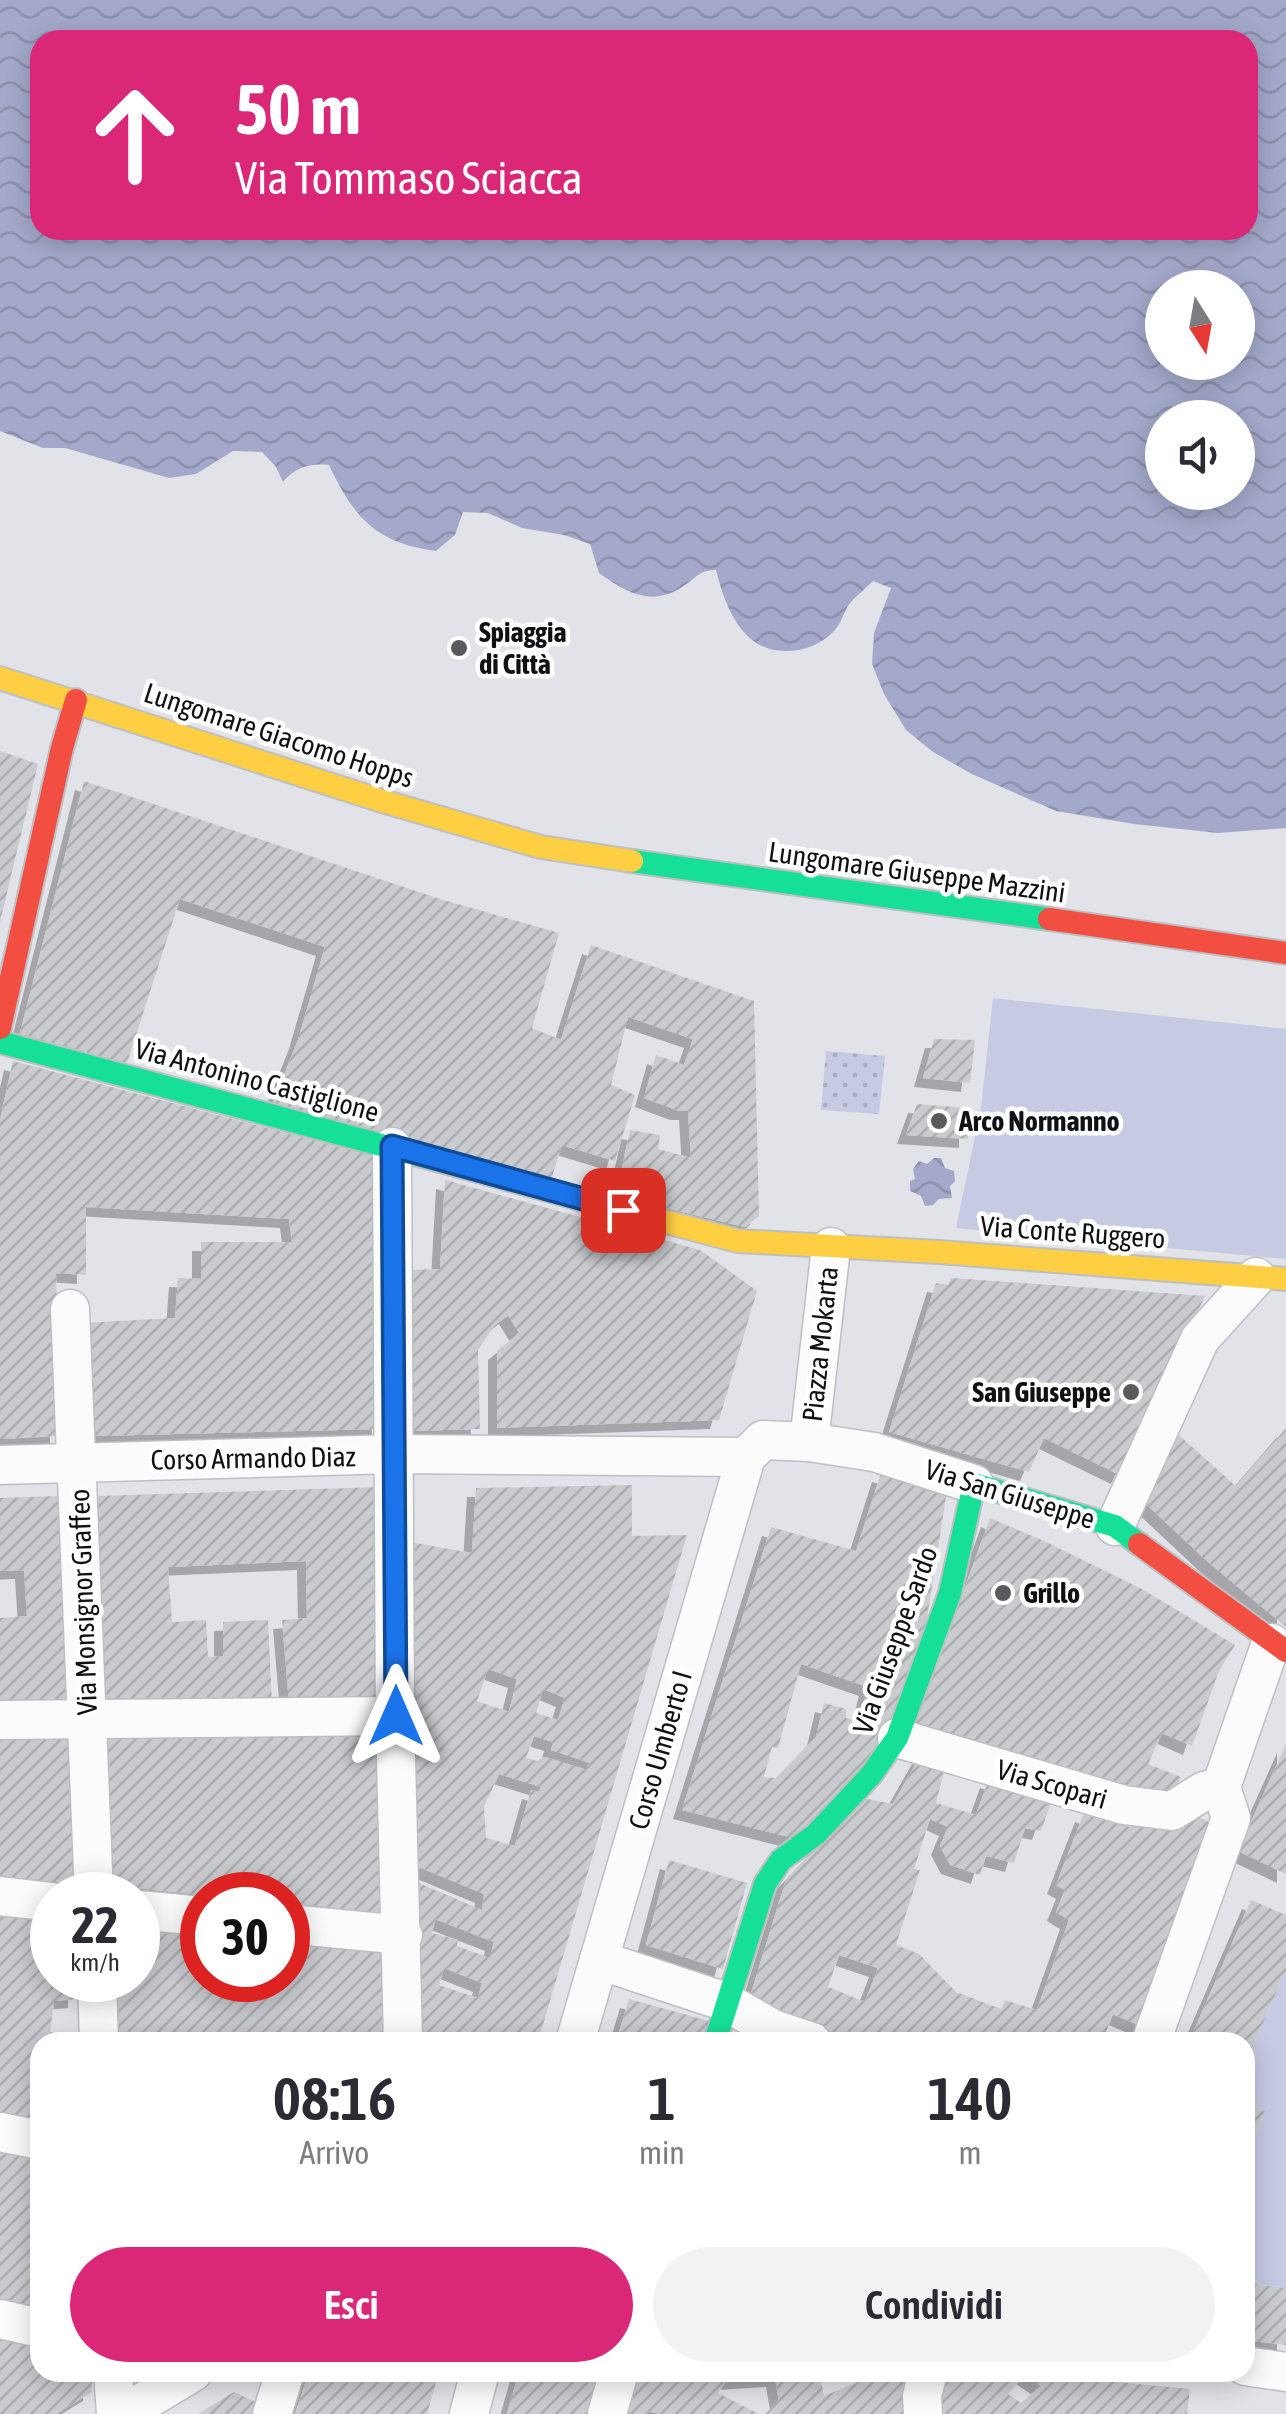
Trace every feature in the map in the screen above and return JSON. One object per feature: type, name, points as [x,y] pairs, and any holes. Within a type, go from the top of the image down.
[{"type":"street","name":"Lungomare Giacomo Hopps","points":[[0,678],[541,847]]},
{"type":"street","points":[[0,1028],[76,700]]},
{"type":"street","name":"Lungomare Giuseppe Mazzini","points":[[541,847],[1286,953]]},
{"type":"street","name":"Via Antonino Castiglione","points":[[0,1042],[738,1241],[790,1246]]},
{"type":"street","points":[[392,1146],[396,1716],[403,2032]]},
{"type":"street","name":"Piazza Mokarta","points":[[790,1246],[843,1247],[809,1442]]},
{"type":"street","name":"Via Conte Ruggero","points":[[843,1247],[1271,1278]]},
{"type":"street","points":[[1115,1526],[1200,1338],[1271,1278]]},
{"type":"street","name":"Via Monsignor Graffeo","points":[[70,1310],[93,1872]]},
{"type":"street","name":"Piazza Mokarta","points":[[746,1457],[763,1440],[874,1452]]},
{"type":"street","name":"Via San Giuseppe","points":[[874,1452],[1115,1526],[1278,1647]]},
{"type":"street","name":"Corso Armando Diaz","points":[[0,1465],[395,1454],[746,1457]]},
{"type":"street","name":"Corso Umberto I","points":[[578,2032],[746,1457]]},
{"type":"street","name":"Via Giuseppe Sardo","points":[[718,2032],[765,1884],[781,1860],[816,1834],[870,1775],[897,1738],[950,1593],[974,1484]]},
{"type":"street","points":[[1154,2032],[1219,1798],[1278,1647]]},
{"type":"street","points":[[0,1720],[396,1716]]},
{"type":"street","name":"Via Scopari","points":[[897,1738],[1124,1806],[1172,1812],[1219,1798]]},
{"type":"street","points":[[0,1896],[30,1899]]},
{"type":"street","points":[[310,1926],[403,1935]]},
{"type":"street","points":[[599,1960],[726,2002],[782,2032]]},
{"type":"street","points":[[98,2002],[100,2032]]},
{"type":"street","points":[[0,2132],[30,2138]]},
{"type":"street","points":[[0,2319],[30,2326]]},
{"type":"street","points":[[1255,2367],[1286,2372]]},
{"type":"street","points":[[115,2382],[120,2414],[175,2382]]},
{"type":"street","points":[[272,2414],[282,2382]]},
{"type":"street","points":[[469,2414],[477,2382]]},
{"type":"street","points":[[608,2414],[617,2382]]},
{"type":"street","points":[[923,2414],[926,2382]]},
{"type":"shaded area","points":[[993,998],[1286,1029],[1286,1259],[956,1228],[981,1108]]},
{"type":"shaded area","points":[[826,1051],[885,1056],[879,1114],[821,1110]]},
{"type":"shaded area","points":[[1286,1971],[1286,2288],[1255,2284],[1255,2135],[1266,2112],[1255,2107],[1255,2041]]},
{"type":"water","points":[[0,0],[1286,0],[1286,828],[1218,833],[1056,811],[933,752],[906,730],[884,694],[872,664],[874,633],[891,588],[873,581],[850,603],[837,627],[825,639],[800,650],[771,649],[758,644],[738,624],[716,570],[700,574],[665,595],[643,596],[599,573],[590,544],[522,528],[488,513],[463,512],[455,535],[436,551],[397,542],[369,525],[358,513],[329,465],[303,467],[283,482],[262,452],[233,451],[196,474],[169,478],[65,448],[43,448],[0,431]]},
{"type":"water","points":[[941,1158],[945,1168],[954,1171],[952,1198],[925,1206],[921,1196],[910,1191],[910,1181],[915,1179],[913,1169],[919,1161],[927,1164]]},
{"type":"building","points":[[0,751],[38,764],[0,922]]},
{"type":"building","points":[[84,781],[440,899],[559,933],[532,1028],[561,1040],[591,945],[754,1001],[759,1216],[745,1227],[616,1196],[630,1130],[660,1135],[658,1149],[691,1158],[688,1111],[644,1098],[656,1055],[684,1065],[693,1039],[628,1017],[611,1085],[635,1095],[615,1161],[562,1145],[551,1180],[272,1105],[298,1040],[325,947],[180,899],[127,1063],[19,1037]]},
{"type":"building","points":[[934,1039],[975,1040],[970,1083],[923,1078]]},
{"type":"building","points":[[13,1061],[373,1156],[381,1429],[94,1436],[85,1323],[175,1318],[178,1278],[201,1279],[201,1242],[292,1242],[289,1219],[86,1207],[86,1275],[56,1273],[59,1436],[0,1439],[0,1120]]},
{"type":"building","name":"Arco Normanno","points":[[917,1104],[968,1108],[968,1139],[906,1135]]},
{"type":"building","points":[[445,1180],[700,1250],[757,1291],[719,1420],[497,1428],[497,1351],[519,1333],[508,1315],[494,1326],[478,1350],[480,1429],[407,1431],[410,1270],[440,1269]]},
{"type":"building","points":[[951,1278],[1205,1296],[1120,1475],[1044,1438],[1029,1472],[889,1432],[936,1283],[948,1285]]},
{"type":"building","points":[[1286,1428],[1286,1627],[1143,1501],[1173,1430],[1236,1486]]},
{"type":"building","points":[[881,1473],[947,1491],[926,1625],[876,1758],[797,1839],[682,1810],[771,1527],[856,1551]],"holes":[[[801,1664],[868,1687],[859,1721],[846,1718],[846,1709],[824,1703],[816,1737],[776,1778],[764,1777],[772,1747],[778,1748]]]},
{"type":"building","points":[[632,1485],[632,1536],[687,1535],[541,2032],[416,2032],[414,1881],[482,1910],[484,1894],[414,1865],[409,1542],[472,1553],[476,1488]],"holes":[[[488,1669],[517,1679],[509,1712],[477,1701]],[[543,1689],[565,1698],[558,1720],[536,1713]],[[534,1736],[553,1742],[551,1750],[590,1763],[587,1770],[545,1757],[537,1761],[526,1758]],[[499,1774],[541,1787],[539,1792],[531,1790],[515,1846],[486,1838],[484,1807]],[[435,1919],[494,1942],[490,1958],[457,1946],[458,1940],[432,1933]],[[444,1968],[482,1983],[478,1998],[439,1985]]]},
{"type":"building","points":[[381,1487],[382,1700],[289,1702],[282,1620],[307,1618],[306,1561],[168,1567],[172,1622],[206,1620],[208,1657],[223,1656],[223,1622],[268,1620],[272,1703],[104,1707],[97,1496]]},
{"type":"building","points":[[59,1496],[68,1704],[0,1705],[0,1618],[27,1616],[24,1570],[0,1571],[0,1498]]},
{"type":"building","points":[[990,1518],[1142,1589],[1235,1645],[1219,1671],[1192,1746],[1162,1733],[1148,1764],[1181,1777],[1168,1806],[913,1731]]},
{"type":"building","points":[[382,1733],[385,1916],[310,1907],[310,1872],[180,1872],[180,1893],[160,1891],[160,1872],[108,1872],[106,1735]]},
{"type":"building","points":[[69,1735],[73,1872],[30,1872],[30,1886],[0,1883],[0,1736]]},
{"type":"building","points":[[1286,1744],[1286,1874],[1238,1851]]},
{"type":"building","points":[[921,1755],[946,1764],[936,1803],[976,1815],[989,1779],[1052,1800],[1041,1831],[1025,1828],[1014,1863],[986,1856],[980,1875],[950,1865],[940,1846],[948,1827],[930,1819],[914,1869],[920,1870],[896,1945],[919,1954],[956,1992],[1001,2009],[1005,2000],[1037,2010],[1069,1920],[1056,1912],[1065,1890],[1056,1885],[1084,1813],[1130,1827],[1136,1818],[1193,1815],[1217,1825],[1141,2026],[1113,2014],[1106,2032],[806,2032],[748,2003],[786,1880],[863,1798],[893,1804]],"holes":[[[839,1955],[878,1968],[865,2002],[828,1987]]]},
{"type":"building","points":[[669,1860],[747,1883],[723,1969],[646,1945]]},
{"type":"building","points":[[1251,1900],[1286,1915],[1286,1971],[1255,2041],[1255,2032],[1193,2032]]},
{"type":"building","points":[[0,1910],[30,1913],[30,2002],[54,2002],[50,2032],[30,2032],[30,2121],[0,2115]]},
{"type":"building","points":[[160,1917],[180,1919],[180,2002],[310,2002],[310,1934],[385,1943],[385,2032],[118,2032],[116,2002],[160,2002]]},
{"type":"building","points":[[629,1999],[709,2021],[706,2032],[619,2032]]},
{"type":"building","points":[[1255,2107],[1266,2112],[1255,2135]]},
{"type":"building","points":[[0,2151],[30,2157],[30,2311],[0,2304]]},
{"type":"building","points":[[1255,2284],[1286,2288],[1286,2345],[1255,2341]]},
{"type":"building","points":[[0,2336],[30,2343],[30,2382],[92,2382],[92,2392],[56,2414],[0,2414]]},
{"type":"building","points":[[306,2382],[436,2382],[427,2414],[295,2414]]},
{"type":"building","points":[[516,2382],[605,2382],[596,2414],[507,2414]]},
{"type":"building","points":[[631,2382],[725,2382],[718,2393],[759,2414],[648,2411],[623,2414]]},
{"type":"building","points":[[776,2382],[821,2382],[824,2396],[858,2382],[914,2382],[912,2414],[765,2414],[779,2401]]},
{"type":"building","points":[[939,2382],[1019,2382],[1008,2394],[1021,2403],[1041,2386],[1035,2382],[1116,2382],[1190,2389],[1187,2414],[931,2414]]},
{"type":"building","points":[[234,2392],[262,2405],[259,2414],[198,2414]]},
{"type":"traffic: fast","points":[[632,861],[1049,919]]},
{"type":"traffic: fast","points":[[0,1042],[640,1215]]},
{"type":"traffic: fast","points":[[718,2032],[765,1884],[781,1860],[816,1834],[871,1775],[897,1738],[950,1593],[974,1484],[1115,1526],[1139,1544]]},
{"type":"traffic: slow","points":[[0,678],[382,801],[541,847],[632,861]]},
{"type":"traffic: slow","points":[[640,1215],[738,1241],[1286,1279]]},
{"type":"traffic: jam","points":[[0,1028],[76,700]]},
{"type":"traffic: jam","points":[[1049,919],[1286,953]]},
{"type":"traffic: jam","points":[[1139,1544],[1286,1651]]},
{"type":"place","name":"Spiaggia di Città","points":[[459,648]]},
{"type":"place","name":"Arco Normanno","points":[[939,1121]]},
{"type":"place","name":"San Giuseppe","points":[[1131,1392]]},
{"type":"place","name":"Grillo","points":[[1003,1593]]},
{"type":"route","points":[[396,1716],[392,1146],[623,1210]]}]
